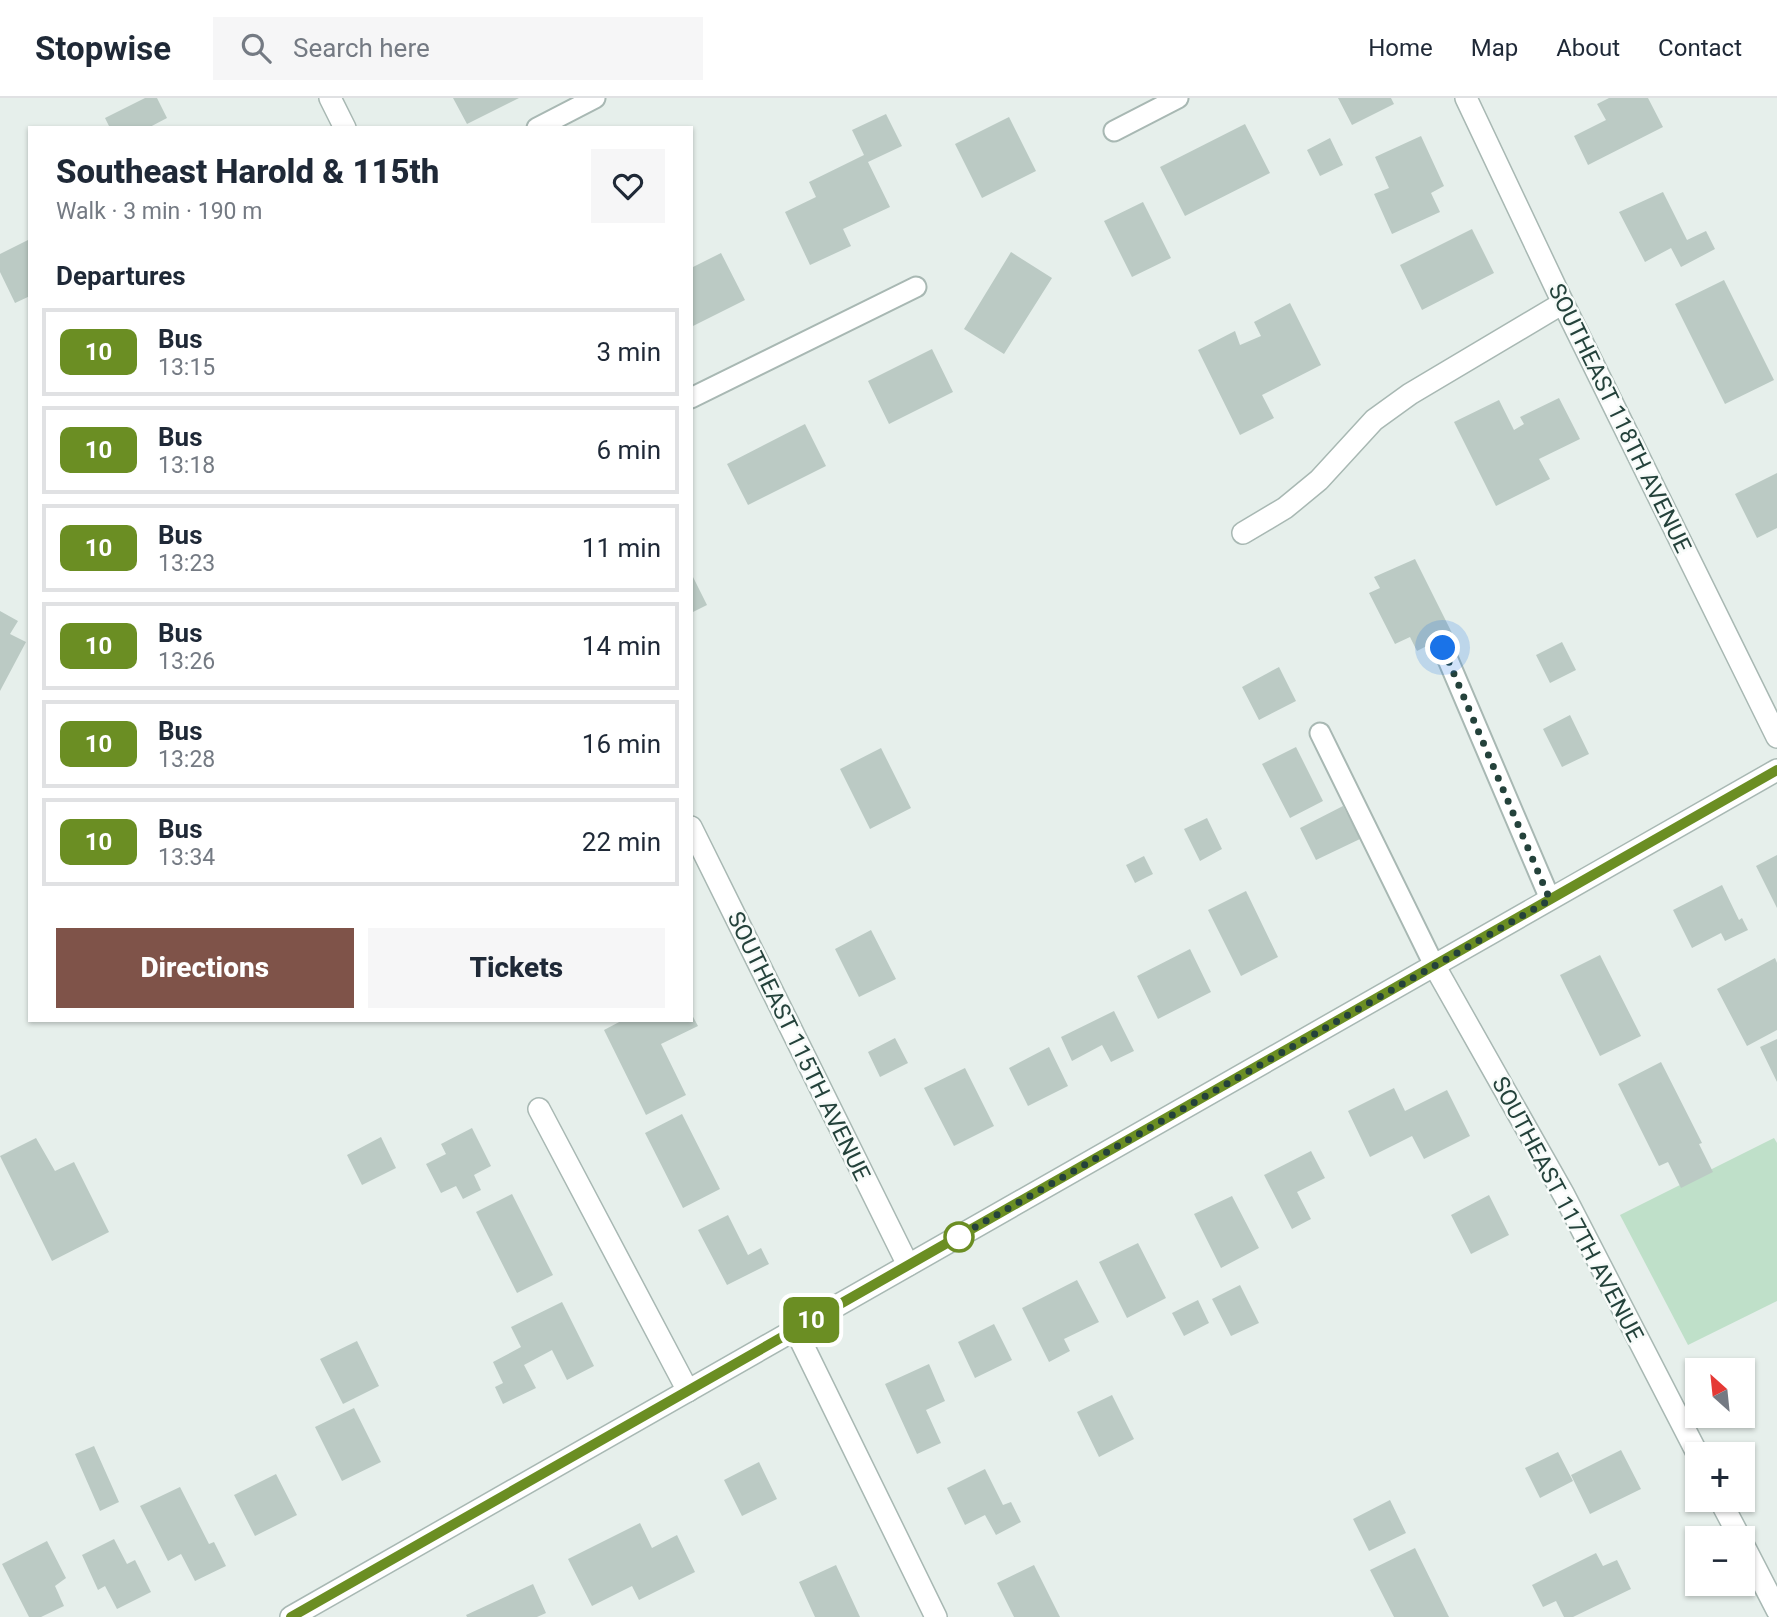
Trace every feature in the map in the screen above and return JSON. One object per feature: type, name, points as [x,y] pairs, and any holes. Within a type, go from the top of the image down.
[{"type":"street","points":[[330,98],[344,126]]},
{"type":"street","name":"SOUTHEAST 118TH AVENUE","points":[[1466,98],[1563,303],[1777,737]]},
{"type":"street","points":[[1243,533],[1285,508],[1319,480],[1374,420],[1392,407],[1563,303]]},
{"type":"street","points":[[291,1617],[1777,770]]},
{"type":"street","name":"SOUTHEAST 115TH AVENUE","points":[[693,831],[908,1265]]},
{"type":"street","name":"SOUTHEAST 117TH AVENUE","points":[[1434,965],[1564,1195],[1691,1442]]},
{"type":"street","points":[[539,1110],[688,1391]]},
{"type":"street","points":[[795,1329],[936,1617]]},
{"type":"street","points":[[1755,1567],[1777,1610]]},
{"type":"lane","points":[[541,126],[595,98]]},
{"type":"lane","points":[[1114,131],[1178,98]]},
{"type":"lane","points":[[693,397],[916,287]]},
{"type":"lane","points":[[1443,648],[1550,900]]},
{"type":"lane","points":[[1320,733],[1434,965]]},
{"type":"green space","points":[[1774,1138],[1777,1143],[1777,1301],[1688,1345],[1620,1215]]},
{"type":"building","points":[[145,98],[157,98],[167,118],[152,126],[109,126],[105,118]]},
{"type":"building","points":[[453,98],[519,98],[467,124]]},
{"type":"building","points":[[1338,98],[1391,98],[1394,104],[1352,125]]},
{"type":"building","points":[[1609,98],[1648,98],[1663,127],[1588,165],[1574,136],[1606,120],[1597,104]]},
{"type":"building","points":[[886,114],[902,146],[868,162],[890,207],[843,229],[851,246],[810,265],[785,212],[816,197],[809,182],[864,155],[852,130]]},
{"type":"building","points":[[1009,117],[1036,171],[982,198],[955,144]]},
{"type":"building","points":[[1245,124],[1270,173],[1185,216],[1160,167]]},
{"type":"building","points":[[1421,136],[1444,186],[1431,193],[1440,212],[1392,234],[1374,194],[1389,188],[1375,157]]},
{"type":"building","points":[[1330,138],[1343,165],[1320,176],[1307,150]]},
{"type":"building","points":[[1663,192],[1687,240],[1706,231],[1715,249],[1681,267],[1671,248],[1645,262],[1619,212]]},
{"type":"building","points":[[1143,202],[1171,258],[1132,277],[1104,221]]},
{"type":"building","points":[[1472,229],[1494,273],[1422,310],[1400,265]]},
{"type":"building","points":[[28,240],[28,297],[15,303],[0,272],[0,254]]},
{"type":"building","points":[[1011,252],[1052,278],[1004,354],[964,329]]},
{"type":"building","points":[[721,253],[745,300],[693,326],[693,267]]},
{"type":"building","points":[[1724,280],[1774,380],[1725,404],[1675,304]]},
{"type":"building","points":[[1290,303],[1321,365],[1262,395],[1274,418],[1240,435],[1198,350],[1235,331],[1240,345],[1261,336],[1254,322]]},
{"type":"building","points":[[932,349],[953,392],[889,424],[868,381]]},
{"type":"building","points":[[1559,398],[1580,439],[1539,459],[1550,479],[1496,506],[1454,422],[1499,400],[1514,430],[1524,424],[1520,417]]},
{"type":"building","points":[[805,424],[826,466],[748,505],[727,464]]},
{"type":"building","points":[[1777,473],[1777,528],[1757,538],[1735,494]]},
{"type":"building","points":[[1415,559],[1452,633],[1417,651],[1410,637],[1395,644],[1369,593],[1380,588],[1374,577]]},
{"type":"building","points":[[693,577],[707,605],[693,612]]},
{"type":"building","points":[[0,611],[18,621],[10,634],[26,642],[0,691]]},
{"type":"building","points":[[1562,642],[1576,670],[1550,683],[1536,655]]},
{"type":"building","points":[[1279,667],[1296,701],[1259,720],[1242,687]]},
{"type":"building","points":[[1570,715],[1589,754],[1562,767],[1543,729]]},
{"type":"building","points":[[1296,747],[1323,801],[1290,818],[1262,764]]},
{"type":"building","points":[[881,748],[911,808],[870,829],[840,769]]},
{"type":"building","points":[[1343,806],[1360,839],[1316,860],[1300,828]]},
{"type":"building","points":[[1207,818],[1222,849],[1200,861],[1184,829]]},
{"type":"building","points":[[1777,855],[1777,908],[1756,866]]},
{"type":"building","points":[[1144,856],[1153,874],[1135,883],[1126,865]]},
{"type":"building","points":[[1722,885],[1739,920],[1742,918],[1748,930],[1725,941],[1721,933],[1692,948],[1673,910]]},
{"type":"building","points":[[1246,891],[1278,957],[1241,976],[1208,910]]},
{"type":"building","points":[[871,930],[896,979],[859,997],[835,949]]},
{"type":"building","points":[[1190,949],[1211,992],[1158,1019],[1137,976]]},
{"type":"building","points":[[1600,955],[1641,1036],[1600,1056],[1560,975]]},
{"type":"building","points":[[1775,958],[1777,1030],[1747,1046],[1717,989]]},
{"type":"building","points":[[1114,1011],[1134,1051],[1111,1062],[1102,1045],[1072,1061],[1061,1037]]},
{"type":"building","points":[[693,1017],[698,1026],[661,1044],[686,1095],[646,1115],[604,1030],[619,1022],[693,1022]]},
{"type":"building","points":[[895,1038],[908,1063],[880,1077],[868,1052]]},
{"type":"building","points":[[1777,1039],[1777,1082],[1760,1047]]},
{"type":"building","points":[[1049,1047],[1068,1086],[1028,1106],[1009,1068]]},
{"type":"building","points":[[1661,1062],[1702,1143],[1699,1144],[1713,1172],[1681,1188],[1668,1162],[1659,1166],[1618,1084]]},
{"type":"building","points":[[965,1068],[994,1126],[954,1146],[924,1088]]},
{"type":"building","points":[[1394,1088],[1405,1111],[1447,1090],[1470,1136],[1424,1159],[1412,1136],[1370,1157],[1348,1111]]},
{"type":"building","points":[[682,1114],[720,1189],[683,1208],[645,1133]]},
{"type":"building","points":[[472,1128],[491,1166],[474,1175],[481,1190],[463,1199],[456,1186],[441,1193],[426,1164],[446,1154],[441,1144]]},
{"type":"building","points":[[381,1137],[396,1168],[362,1185],[347,1155]]},
{"type":"building","points":[[36,1138],[55,1171],[74,1162],[109,1232],[52,1261],[0,1156]]},
{"type":"building","points":[[1311,1151],[1325,1178],[1297,1192],[1311,1219],[1292,1229],[1264,1175]]},
{"type":"building","points":[[512,1194],[553,1275],[517,1293],[476,1212]]},
{"type":"building","points":[[1489,1195],[1509,1235],[1471,1254],[1451,1215]]},
{"type":"building","points":[[1232,1196],[1259,1248],[1221,1268],[1194,1214]]},
{"type":"building","points":[[728,1215],[748,1255],[761,1248],[769,1264],[727,1285],[698,1230]]},
{"type":"building","points":[[1138,1243],[1166,1298],[1127,1318],[1099,1262]]},
{"type":"building","points":[[1077,1280],[1099,1322],[1064,1339],[1070,1351],[1049,1362],[1022,1308]]},
{"type":"building","points":[[1240,1285],[1259,1323],[1231,1336],[1212,1299]]},
{"type":"building","points":[[1198,1300],[1209,1323],[1184,1336],[1172,1313]]},
{"type":"building","points":[[562,1302],[594,1366],[567,1380],[552,1350],[524,1365],[536,1388],[503,1404],[495,1387],[503,1383],[493,1362],[521,1347],[511,1327]]},
{"type":"building","points":[[994,1324],[1012,1360],[975,1378],[958,1342]]},
{"type":"building","points":[[357,1341],[379,1386],[343,1404],[320,1359]]},
{"type":"building","points":[[929,1364],[945,1401],[926,1410],[941,1443],[917,1454],[885,1384]]},
{"type":"building","points":[[1112,1395],[1134,1439],[1099,1457],[1077,1412]]},
{"type":"building","points":[[354,1408],[381,1462],[342,1481],[315,1427]]},
{"type":"building","points":[[94,1446],[119,1502],[100,1511],[75,1454]]},
{"type":"building","points":[[1621,1450],[1641,1489],[1590,1514],[1571,1475]]},
{"type":"building","points":[[1558,1452],[1573,1481],[1540,1498],[1525,1468]]},
{"type":"building","points":[[759,1462],[777,1499],[742,1516],[724,1480]]},
{"type":"building","points":[[985,1469],[1003,1505],[1011,1502],[1021,1522],[996,1535],[985,1515],[965,1525],[947,1488]]},
{"type":"building","points":[[276,1474],[297,1515],[255,1536],[234,1495]]},
{"type":"building","points":[[180,1487],[209,1544],[214,1542],[226,1566],[195,1581],[181,1554],[168,1561],[140,1506]]},
{"type":"building","points":[[1390,1500],[1406,1533],[1369,1551],[1353,1519]]},
{"type":"building","points":[[640,1523],[652,1548],[677,1535],[695,1572],[639,1600],[632,1586],[592,1606],[568,1559]]},
{"type":"building","points":[[114,1539],[127,1564],[135,1560],[151,1592],[117,1609],[105,1586],[98,1590],[82,1555]]},
{"type":"building","points":[[47,1541],[66,1578],[55,1586],[64,1606],[41,1617],[29,1617],[2,1564]]},
{"type":"building","points":[[1415,1548],[1449,1617],[1394,1617],[1370,1570]]},
{"type":"building","points":[[1596,1553],[1603,1566],[1617,1560],[1631,1589],[1573,1617],[1564,1617],[1556,1601],[1543,1607],[1532,1585]]},
{"type":"building","points":[[836,1565],[860,1617],[815,1617],[799,1582]]},
{"type":"building","points":[[1034,1565],[1060,1617],[1014,1617],[997,1583]]},
{"type":"building","points":[[533,1584],[546,1613],[537,1617],[466,1615]]},
{"type":"bus line","name":"10","points":[[291,1617],[1777,770]]},
{"type":"route","points":[[959,1237],[956,1238],[1550,900],[1443,648]]}]
